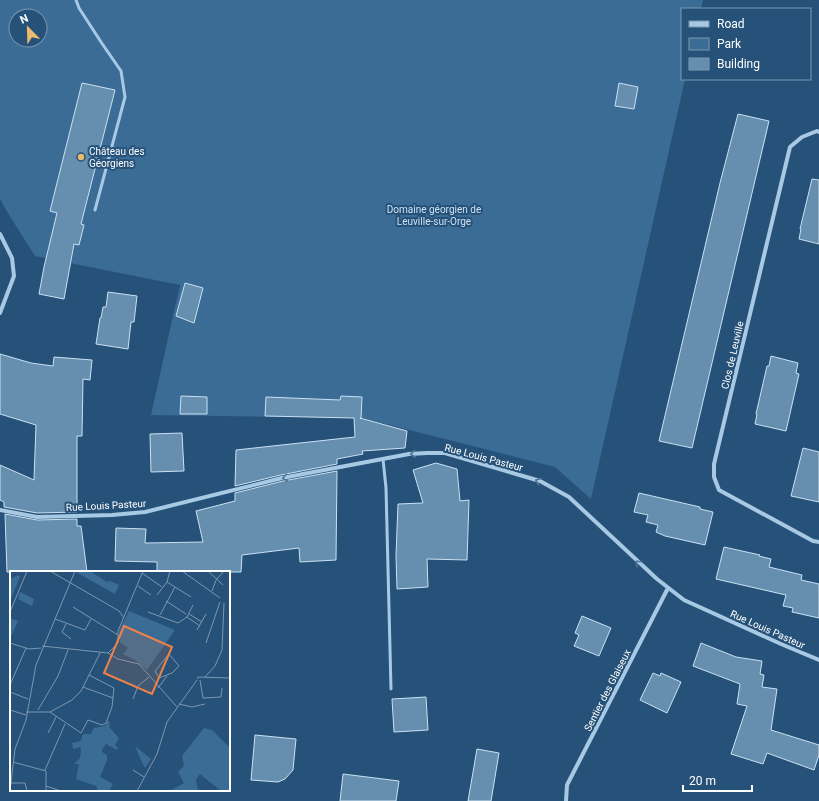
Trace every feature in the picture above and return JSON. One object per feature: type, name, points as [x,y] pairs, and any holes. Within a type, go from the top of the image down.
[{"type":"street","name":"Clos de Leuville","points":[[819,132],[817,131],[802,137],[790,147],[714,464],[714,477],[719,490],[812,541],[819,542]]},
{"type":"street","points":[[0,234],[12,258],[14,276],[0,314]]},
{"type":"street","name":"Rue Louis Pasteur","points":[[0,510],[37,517],[112,515],[145,512],[282,478],[409,454],[427,452],[445,453],[540,481],[569,497],[657,580],[684,600],[819,660]]},
{"type":"street","name":"Sentier des Glaiseux","points":[[566,801],[567,785],[668,588]]},
{"type":"lane","points":[[76,0],[79,8],[121,71],[125,97],[95,210]]},
{"type":"lane","points":[[383,459],[386,488],[391,689]]},
{"type":"green space","name":"Domaine géorgien de Leuville-sur-Orge","points":[[0,0],[703,0],[701,8],[681,8],[681,80],[685,80],[591,499],[555,467],[362,418],[151,415],[180,285],[35,256],[0,199]]},
{"type":"building","name":"Château des Géorgiens","points":[[82,83],[115,90],[81,224],[84,225],[79,245],[74,244],[64,299],[39,294],[57,213],[50,211]]},
{"type":"building","points":[[619,83],[638,87],[634,109],[615,106]]},
{"type":"building","points":[[738,114],[769,121],[692,448],[659,441],[720,183]]},
{"type":"building","points":[[812,179],[819,180],[819,244],[799,239]]},
{"type":"building","points":[[185,283],[203,288],[194,323],[176,316]]},
{"type":"building","points":[[108,292],[137,296],[134,322],[131,322],[128,349],[96,344],[100,318],[103,307],[106,307]]},
{"type":"building","points":[[0,354],[31,363],[53,366],[54,357],[92,360],[90,380],[83,379],[82,436],[77,436],[77,512],[37,513],[4,507],[4,502],[0,500],[0,465],[34,480],[36,425],[0,414]]},
{"type":"building","points":[[771,356],[798,363],[796,373],[799,374],[786,431],[755,424],[767,366],[769,366]]},
{"type":"building","points":[[181,396],[207,397],[207,414],[180,414]]},
{"type":"building","points":[[341,396],[362,397],[361,418],[407,431],[405,448],[362,451],[363,454],[337,459],[337,464],[235,486],[236,450],[355,437],[354,418],[265,416],[266,397],[340,400]]},
{"type":"building","points":[[182,433],[184,471],[151,472],[150,434]]},
{"type":"building","points":[[803,448],[819,452],[819,502],[791,496]]},
{"type":"building","points":[[436,463],[457,469],[460,501],[469,500],[467,560],[427,559],[428,587],[397,589],[396,556],[398,504],[423,503],[413,470]]},
{"type":"building","points":[[337,471],[336,560],[300,562],[299,548],[242,555],[241,572],[157,571],[157,562],[115,561],[116,528],[146,529],[145,543],[203,542],[196,511],[235,501],[235,493],[283,481]]},
{"type":"building","points":[[639,493],[700,507],[700,509],[713,512],[705,545],[665,536],[656,532],[658,525],[646,522],[648,515],[634,512]]},
{"type":"building","points":[[5,514],[37,520],[77,519],[77,526],[81,526],[87,571],[7,572]]},
{"type":"building","points":[[724,547],[771,559],[769,567],[802,575],[801,580],[819,584],[819,618],[792,612],[793,608],[783,606],[786,595],[716,579]]},
{"type":"building","points":[[582,616],[611,628],[599,656],[574,646],[579,635],[575,633]]},
{"type":"building","points":[[701,643],[736,657],[762,661],[760,674],[764,675],[762,687],[777,689],[771,730],[819,745],[819,755],[814,770],[767,753],[763,764],[731,754],[747,706],[737,704],[740,684],[693,666]]},
{"type":"building","points":[[653,673],[660,676],[661,673],[681,682],[667,713],[640,700]]},
{"type":"building","points":[[426,697],[428,730],[394,732],[392,699]]},
{"type":"building","points":[[255,735],[296,739],[293,770],[285,779],[278,782],[251,780]]},
{"type":"building","points":[[477,749],[499,753],[491,801],[468,801]]},
{"type":"building","points":[[343,774],[399,781],[396,801],[340,801]]},
{"type":"place","name":"Château des Géorgiens","points":[[81,157]]}]
